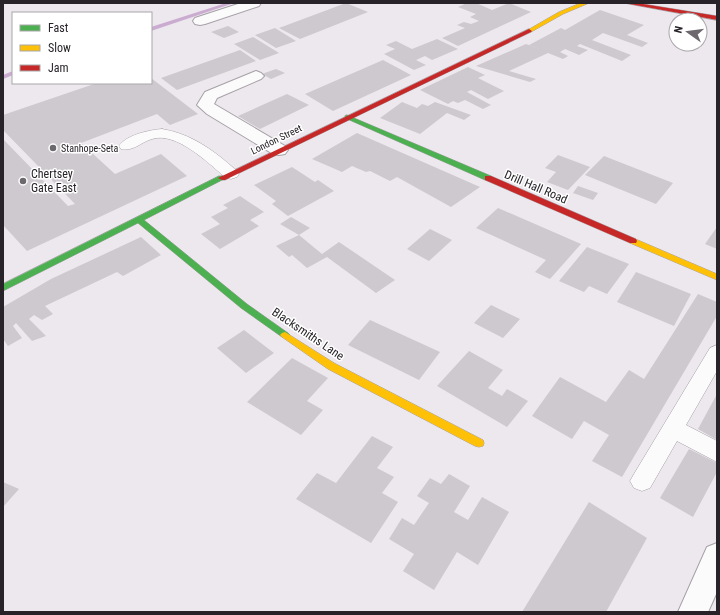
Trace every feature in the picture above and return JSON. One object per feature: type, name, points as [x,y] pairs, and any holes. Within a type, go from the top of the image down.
[{"type":"street","points":[[200,21],[254,3]]},
{"type":"street","name":"London Street","points":[[561,13],[568,3]]},
{"type":"street","name":"London Street","points":[[3,288],[279,150],[536,27],[561,13],[586,3]]},
{"type":"street","points":[[627,3],[646,4],[717,18]]},
{"type":"street","points":[[256,76],[211,95],[205,105],[212,111],[279,150]]},
{"type":"street","name":"Drill Hall Road","points":[[347,117],[717,277]]},
{"type":"street","name":"Blacksmiths Lane","points":[[139,220],[244,306],[331,366],[480,443]]},
{"type":"street","points":[[693,612],[717,557]]},
{"type":"lane","points":[[126,146],[152,134],[169,134],[190,143],[231,174]]},
{"type":"lane","points":[[642,481],[674,429],[717,352]]},
{"type":"lane","points":[[674,429],[717,452]]},
{"type":"building","points":[[346,3],[368,12],[300,39],[279,28]]},
{"type":"building","points":[[467,3],[476,3],[492,10],[509,3],[531,12],[458,46],[442,38],[465,28],[457,25],[464,22],[471,24],[479,21],[470,17],[476,14],[458,7]]},
{"type":"building","points":[[600,10],[644,25],[627,35],[648,43],[642,47],[603,33],[592,40],[631,55],[622,61],[580,44],[577,46],[588,50],[579,55],[565,49],[560,52],[568,56],[563,59],[548,53],[509,71],[536,79],[530,82],[476,66],[526,44],[542,50],[529,45],[561,28],[565,30]]},
{"type":"building","points":[[228,26],[239,32],[224,38],[211,32]]},
{"type":"building","points":[[275,28],[296,41],[276,48],[255,35]]},
{"type":"building","points":[[253,37],[279,53],[260,60],[234,44]]},
{"type":"building","points":[[437,39],[458,49],[432,60],[425,56],[416,60],[426,65],[414,70],[384,54],[395,49],[386,45],[396,41],[412,49]]},
{"type":"building","points":[[240,50],[256,61],[177,90],[161,78]]},
{"type":"building","points":[[383,60],[411,75],[333,111],[305,94]]},
{"type":"building","points":[[468,67],[485,75],[478,78],[504,91],[488,99],[471,90],[467,92],[491,105],[483,109],[465,100],[458,103],[453,101],[448,104],[420,90]]},
{"type":"building","points":[[276,69],[285,73],[271,79],[262,74]]},
{"type":"building","name":"Stanhope-Seta","points":[[152,79],[198,114],[170,125],[157,114],[81,143],[115,174],[161,154],[187,176],[27,251],[3,225],[3,139],[68,206],[75,204],[3,130],[3,115],[94,84],[152,84]]},
{"type":"building","points":[[287,94],[309,105],[260,129],[238,116]]},
{"type":"building","points":[[402,102],[417,108],[422,104],[428,106],[435,102],[471,115],[464,120],[447,113],[420,134],[380,118]]},
{"type":"building","points":[[357,133],[480,187],[451,207],[397,177],[390,181],[370,171],[366,172],[352,166],[342,172],[312,159]]},
{"type":"building","points":[[558,155],[590,167],[568,190],[547,182],[556,172],[545,168]]},
{"type":"building","points":[[604,156],[673,183],[656,204],[585,175]]},
{"type":"building","points":[[292,167],[315,182],[318,180],[334,191],[288,216],[272,204],[276,201],[254,185]]},
{"type":"building","points":[[578,186],[598,193],[593,200],[573,193]]},
{"type":"building","points":[[240,196],[264,212],[250,220],[259,226],[220,249],[201,234],[220,224],[211,217],[228,208],[223,205]]},
{"type":"building","points":[[498,208],[581,244],[550,279],[535,272],[546,260],[476,228]]},
{"type":"building","points":[[291,217],[310,228],[299,235],[280,224]]},
{"type":"building","points":[[717,227],[717,249],[705,244]]},
{"type":"building","points":[[430,229],[452,240],[429,261],[407,249]]},
{"type":"building","points":[[299,235],[322,254],[339,242],[395,280],[376,293],[327,257],[307,268],[292,255],[289,257],[276,246]]},
{"type":"building","points":[[141,237],[161,255],[123,276],[117,272],[45,306],[53,314],[42,320],[34,315],[29,319],[46,336],[32,341],[16,323],[13,326],[22,338],[8,346],[3,339],[3,307],[51,279]]},
{"type":"building","points":[[587,247],[629,264],[607,294],[589,286],[584,292],[559,281]]},
{"type":"building","points":[[636,272],[691,294],[674,326],[617,302]]},
{"type":"building","points":[[698,294],[717,302],[717,316],[622,477],[592,461],[609,435],[584,421],[572,439],[532,416],[560,377],[606,402],[629,370],[644,379]]},
{"type":"building","points":[[491,305],[520,319],[503,338],[474,323]]},
{"type":"building","points":[[370,320],[440,352],[419,380],[348,345]]},
{"type":"building","points":[[244,330],[274,353],[246,373],[217,348]]},
{"type":"building","points":[[469,351],[503,370],[488,388],[502,396],[507,389],[528,401],[507,427],[437,386]]},
{"type":"building","points":[[292,358],[328,378],[307,401],[323,410],[301,435],[247,402]]},
{"type":"building","points":[[717,394],[717,440],[698,429]]},
{"type":"building","points":[[372,436],[393,447],[377,468],[394,477],[382,493],[398,502],[371,543],[296,499],[317,473],[336,483]]},
{"type":"building","points":[[689,449],[717,463],[717,472],[693,517],[660,498]]},
{"type":"building","points":[[449,474],[470,486],[454,512],[468,520],[482,497],[509,512],[478,565],[457,552],[434,590],[403,571],[414,554],[389,539],[402,518],[414,525],[429,503],[417,496],[430,478],[441,484]]},
{"type":"building","points":[[3,482],[19,489],[3,507]]},
{"type":"building","points":[[589,502],[647,538],[606,612],[522,612]]},
{"type":"waterway","points":[[152,29],[231,3]]},
{"type":"waterway","points":[[3,77],[12,73]]},
{"type":"traffic: fast","points":[[347,117],[488,178]]},
{"type":"traffic: fast","points":[[3,288],[222,178]]},
{"type":"traffic: fast","points":[[139,220],[244,306],[285,335]]},
{"type":"traffic: slow","points":[[529,31],[561,13],[586,3]]},
{"type":"traffic: slow","points":[[633,241],[717,277]]},
{"type":"traffic: slow","points":[[285,335],[331,366],[479,443]]},
{"type":"traffic: jam","points":[[627,3],[717,18]]},
{"type":"traffic: jam","points":[[222,178],[529,31]]},
{"type":"traffic: jam","points":[[488,178],[633,241]]},
{"type":"place","name":"Stanhope-Seta","points":[[53,148]]},
{"type":"place","name":"Chertsey Gate East","points":[[23,181]]}]
